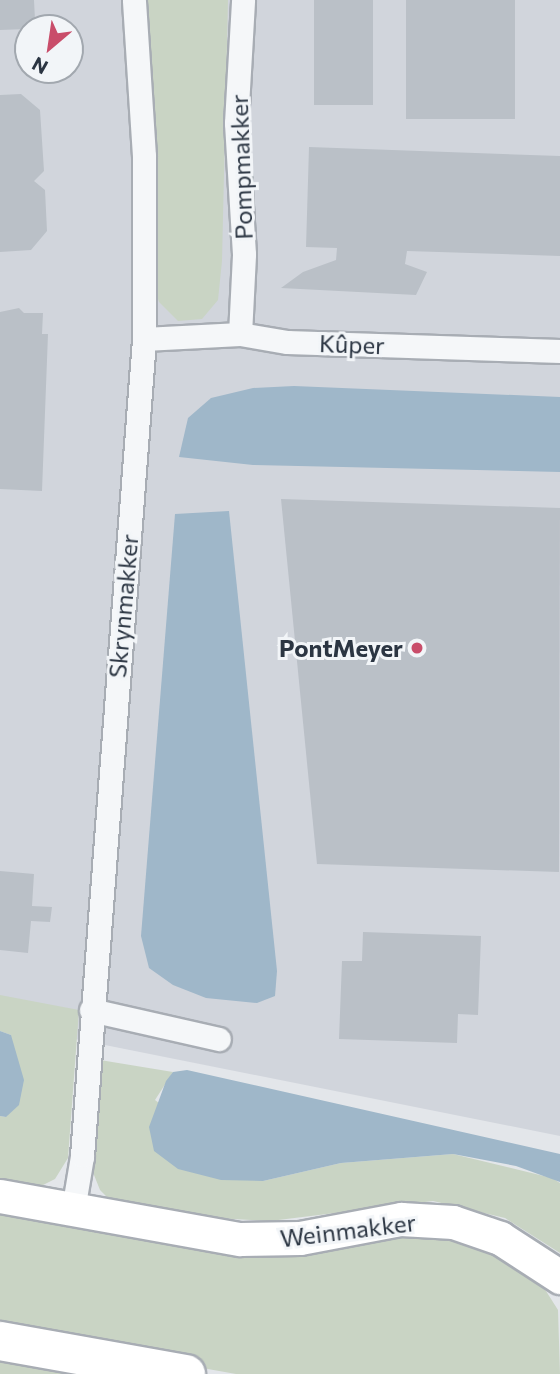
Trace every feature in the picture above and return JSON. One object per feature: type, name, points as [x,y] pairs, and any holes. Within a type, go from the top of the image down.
[{"type":"highway","points":[[0,1340],[186,1374]]},
{"type":"main road","name":"Weinmakker","points":[[0,1195],[197,1234],[263,1240],[318,1236],[393,1220],[438,1220],[500,1238],[560,1277]]},
{"type":"street","name":"Skrynmakker","points":[[73,1210],[82,1156],[144,339],[144,156],[134,0]]},
{"type":"street","name":"Pompmakker","points":[[240,334],[244,254],[236,123],[243,0]]},
{"type":"street","name":"Kûper","points":[[144,339],[240,334],[287,342],[560,351]]},
{"type":"street","points":[[91,1010],[219,1039]]},
{"type":"shaded area","points":[[0,0],[560,0],[560,1136],[0,1024]]},
{"type":"green space","points":[[137,0],[228,0],[222,261],[218,300],[202,319],[178,321],[159,302],[148,267],[150,68]]},
{"type":"green space","points":[[0,995],[79,1010],[68,1158],[55,1179],[41,1186],[0,1181],[0,1116],[6,1117],[11,1035],[0,1031]]},
{"type":"green space","points":[[100,1060],[173,1072],[155,1100],[263,1181],[341,1163],[453,1154],[552,1178],[560,1183],[560,1253],[505,1218],[433,1201],[270,1221],[178,1216],[112,1202],[100,1190],[92,1170]]},
{"type":"green space","points":[[0,1212],[229,1253],[315,1254],[404,1236],[470,1243],[522,1271],[546,1291],[558,1310],[560,1374],[236,1374],[0,1332]]},
{"type":"green space","points":[[0,1351],[135,1374],[0,1374]]},
{"type":"water","points":[[294,386],[560,397],[560,472],[253,465],[179,457],[188,418],[211,398],[253,388]]},
{"type":"water","points":[[229,511],[277,971],[275,996],[257,1003],[206,998],[173,985],[149,968],[141,936],[175,514]]},
{"type":"water","points":[[0,1031],[11,1035],[24,1080],[19,1105],[6,1117],[0,1116]]},
{"type":"water","points":[[187,1070],[560,1154],[560,1182],[516,1166],[453,1154],[341,1163],[263,1181],[221,1180],[178,1169],[154,1151],[149,1127],[166,1081],[173,1072]]},
{"type":"building","points":[[0,0],[34,0],[35,14],[14,14],[14,30],[0,30]]},
{"type":"building","points":[[314,0],[373,0],[373,105],[314,105]]},
{"type":"building","points":[[406,0],[515,0],[515,119],[406,119]]},
{"type":"building","points":[[21,94],[40,110],[44,171],[34,181],[45,190],[47,231],[31,250],[0,252],[0,95]]},
{"type":"building","points":[[309,147],[560,156],[560,256],[407,251],[405,264],[427,272],[416,295],[281,288],[303,272],[336,260],[337,248],[306,247]]},
{"type":"building","points":[[19,308],[24,313],[43,313],[42,334],[48,334],[42,491],[0,489],[0,312]]},
{"type":"building","points":[[281,499],[560,508],[559,872],[317,864]]},
{"type":"building","points":[[0,871],[34,874],[32,906],[52,907],[50,922],[31,921],[28,953],[0,950]]},
{"type":"building","points":[[363,932],[481,936],[478,1015],[458,1014],[457,1043],[339,1039],[342,961],[362,961]]},
{"type":"place","name":"PontMeyer","points":[[417,648]]}]
